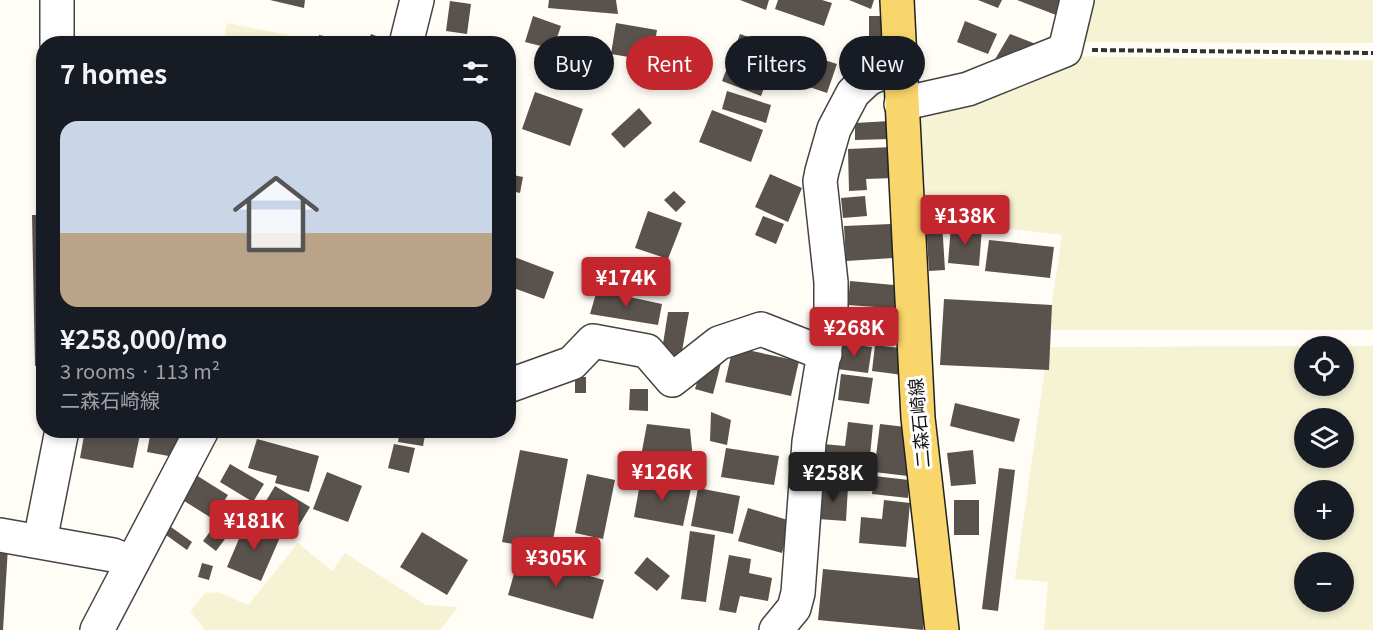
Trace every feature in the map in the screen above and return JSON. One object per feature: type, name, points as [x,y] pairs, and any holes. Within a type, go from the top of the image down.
[{"type":"main road","name":"二森石崎線","points":[[901,36],[903,8]]},
{"type":"main road","name":"二森石崎線","points":[[900,90],[918,417],[942,630]]},
{"type":"street","points":[[57,0],[57,36]]},
{"type":"street","points":[[408,36],[417,0]]},
{"type":"street","points":[[901,104],[968,89],[1065,50],[1077,0]]},
{"type":"street","points":[[776,630],[794,608],[798,593],[809,442],[830,329],[831,282],[820,181],[824,158],[834,129],[856,90]]},
{"type":"street","points":[[516,383],[572,363],[593,341],[647,351],[672,380],[719,343],[761,328],[825,354]]},
{"type":"street","points":[[40,541],[60,438]]},
{"type":"street","points":[[98,630],[198,438]]},
{"type":"street","points":[[0,535],[113,555],[132,563]]},
{"type":"path","points":[[1065,50],[1373,53]]},
{"type":"shaded area","points":[[1084,0],[1373,0],[1373,43],[1083,42]]},
{"type":"shaded area","points":[[227,23],[294,36],[224,36]]},
{"type":"shaded area","points":[[1063,56],[1373,60],[1373,330],[1048,330],[1062,235],[918,218],[915,114]]},
{"type":"shaded area","points":[[1294,346],[1294,396],[1354,396],[1354,346],[1373,346],[1373,630],[1044,630],[1048,582],[1015,579],[1048,347]]},
{"type":"shaded area","points":[[298,543],[332,571],[345,553],[426,605],[458,607],[440,630],[205,630],[190,611],[205,593],[218,592],[248,605]]},
{"type":"building","points":[[270,0],[305,0],[304,8]]},
{"type":"building","points":[[549,0],[616,0],[618,14],[548,8]]},
{"type":"building","points":[[740,0],[769,0],[766,10]]},
{"type":"building","points":[[778,0],[822,0],[832,3],[824,26],[775,9]]},
{"type":"building","points":[[849,0],[874,0],[871,9]]},
{"type":"building","points":[[978,0],[1002,0],[998,8]]},
{"type":"building","points":[[1017,0],[1062,0],[1056,15]]},
{"type":"building","points":[[450,1],[471,4],[467,34],[446,31]]},
{"type":"building","points":[[533,16],[561,26],[558,36],[534,36],[534,44],[525,42]]},
{"type":"building","points":[[869,16],[885,16],[885,36],[869,36]]},
{"type":"building","points":[[965,21],[997,34],[988,54],[957,42]]},
{"type":"building","points":[[616,23],[657,30],[656,36],[626,36],[626,57],[614,55]]},
{"type":"building","points":[[1010,34],[1036,44],[994,61]]},
{"type":"building","points":[[827,61],[837,64],[827,93],[818,90],[827,90]]},
{"type":"building","points":[[745,90],[763,90],[761,96]]},
{"type":"building","points":[[727,91],[771,105],[766,123],[722,109]]},
{"type":"building","points":[[535,92],[583,109],[570,146],[522,129]]},
{"type":"building","points":[[639,108],[652,123],[624,148],[611,134]]},
{"type":"building","points":[[712,110],[763,130],[751,162],[699,142]]},
{"type":"building","points":[[890,121],[890,139],[855,140],[855,123]]},
{"type":"building","points":[[892,147],[893,178],[866,179],[867,190],[849,191],[848,149]]},
{"type":"building","points":[[770,174],[802,188],[788,222],[755,207]]},
{"type":"building","points":[[516,176],[523,177],[520,193],[516,192]]},
{"type":"building","points":[[674,191],[686,202],[676,212],[664,200]]},
{"type":"building","points":[[865,196],[867,216],[843,218],[841,198]]},
{"type":"building","points":[[648,211],[682,223],[668,259],[635,248]]},
{"type":"building","points":[[32,215],[36,215],[35,366]]},
{"type":"building","points":[[763,216],[784,224],[776,244],[755,235]]},
{"type":"building","points":[[942,222],[945,270],[929,271],[926,223]]},
{"type":"building","points":[[891,224],[893,258],[846,261],[844,226]]},
{"type":"building","points":[[951,226],[982,228],[979,266],[948,263]]},
{"type":"building","points":[[989,240],[1054,247],[1050,278],[985,271]]},
{"type":"building","points":[[516,258],[554,272],[544,299],[516,289]]},
{"type":"building","points":[[850,281],[905,286],[903,309],[848,305]]},
{"type":"building","points":[[597,290],[662,304],[658,325],[590,314]]},
{"type":"building","points":[[944,299],[1052,305],[1049,370],[940,365]]},
{"type":"building","points":[[668,312],[689,312],[679,368],[660,363]]},
{"type":"building","points":[[840,343],[872,347],[868,373],[837,369]]},
{"type":"building","points":[[875,345],[907,349],[903,375],[872,371]]},
{"type":"building","points":[[733,347],[799,361],[791,396],[725,382]]},
{"type":"building","points":[[704,359],[721,363],[713,394],[695,389]]},
{"type":"building","points":[[841,374],[873,378],[869,404],[838,400]]},
{"type":"building","points":[[575,377],[586,377],[586,393],[575,393]]},
{"type":"building","points":[[630,389],[648,389],[648,411],[629,410]]},
{"type":"building","points":[[955,403],[1020,419],[1014,442],[950,426]]},
{"type":"building","points":[[711,412],[731,420],[727,445],[710,441]]},
{"type":"building","points":[[848,422],[873,425],[869,466],[821,461],[823,444],[845,446]]},
{"type":"building","points":[[647,424],[690,429],[694,471],[641,456]]},
{"type":"building","points":[[880,424],[914,428],[908,476],[874,472]]},
{"type":"building","points":[[84,438],[139,438],[133,468],[80,458]]},
{"type":"building","points":[[150,438],[187,438],[174,457],[147,452]]},
{"type":"building","points":[[399,438],[424,438],[423,446],[398,442]]},
{"type":"building","points":[[257,439],[319,456],[309,492],[275,483],[277,476],[248,468]]},
{"type":"building","points":[[394,444],[415,448],[409,473],[388,468]]},
{"type":"building","points":[[726,448],[779,456],[774,485],[721,477]]},
{"type":"building","points":[[520,450],[568,459],[551,551],[502,542]]},
{"type":"building","points":[[973,450],[976,484],[951,486],[947,453]]},
{"type":"building","points":[[230,464],[264,484],[253,502],[220,482]]},
{"type":"building","points":[[823,464],[870,469],[868,487],[821,482]]},
{"type":"building","points":[[999,468],[1015,470],[998,611],[982,609]]},
{"type":"building","points":[[327,472],[362,486],[348,522],[313,509]]},
{"type":"building","points":[[587,474],[615,480],[603,539],[575,533]]},
{"type":"building","points":[[196,475],[228,495],[213,519],[181,499]]},
{"type":"building","points":[[874,476],[909,480],[908,498],[872,494]]},
{"type":"building","points":[[641,478],[691,488],[683,526],[634,517]]},
{"type":"building","points":[[821,485],[848,487],[846,521],[818,519]]},
{"type":"building","points":[[275,486],[310,507],[298,527],[263,506]]},
{"type":"building","points":[[698,488],[740,496],[733,534],[691,526]]},
{"type":"building","points":[[884,500],[910,503],[906,547],[859,543],[861,517],[882,519]]},
{"type":"building","points":[[954,500],[979,500],[979,535],[954,535]]},
{"type":"building","points":[[748,508],[791,521],[782,553],[738,541]]},
{"type":"building","points":[[247,520],[281,535],[261,581],[227,567]]},
{"type":"building","points":[[218,521],[231,531],[216,551],[203,541]]},
{"type":"building","points":[[171,527],[192,542],[187,550],[166,535]]},
{"type":"building","points":[[690,531],[715,535],[706,602],[681,599]]},
{"type":"building","points":[[422,532],[468,560],[447,595],[400,567]]},
{"type":"building","points":[[0,546],[8,547],[3,630],[0,630]]},
{"type":"building","points":[[729,555],[751,559],[749,573],[772,578],[768,601],[740,596],[736,613],[719,610]]},
{"type":"building","points":[[519,556],[604,580],[593,619],[508,595]]},
{"type":"building","points":[[647,557],[670,576],[657,591],[634,573]]},
{"type":"building","points":[[202,563],[213,566],[209,580],[198,577]]},
{"type":"building","points":[[823,569],[928,579],[923,630],[818,620]]}]
